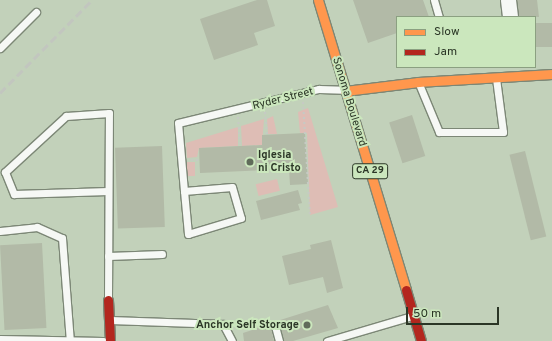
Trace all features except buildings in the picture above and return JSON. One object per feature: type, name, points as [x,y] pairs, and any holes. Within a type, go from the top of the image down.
[{"type":"main road","name":"Sonoma Boulevard","points":[[318,0],[421,341]]},
{"type":"main road","name":"Ryder Street","points":[[345,90],[418,82],[447,77],[496,77],[519,71],[552,74]]},
{"type":"main road","points":[[108,300],[110,341]]},
{"type":"street","points":[[508,0],[510,16]]},
{"type":"lane","points":[[434,0],[439,16]]},
{"type":"lane","points":[[0,48],[36,12]]},
{"type":"lane","points":[[418,82],[439,132],[502,132],[496,77]]},
{"type":"lane","name":"Ryder Street","points":[[184,190],[232,187],[241,218],[188,234],[184,190],[178,123],[264,104],[320,89],[345,90]]},
{"type":"lane","points":[[108,191],[14,194],[5,172],[66,116],[109,112],[108,300]]},
{"type":"lane","points":[[0,231],[37,227],[62,238],[70,341]]},
{"type":"lane","points":[[108,256],[162,254]]},
{"type":"lane","points":[[327,341],[414,316]]},
{"type":"lane","points":[[108,320],[223,324],[232,341]]},
{"type":"lane","points":[[275,326],[280,341]]},
{"type":"lane","points":[[0,339],[103,341]]},
{"type":"path","points":[[301,95],[306,135],[310,215]]},
{"type":"path","points":[[264,104],[267,135]]},
{"type":"path","points":[[238,110],[240,146]]},
{"type":"shaded area","points":[[308,108],[338,207],[310,215],[307,133],[300,133],[298,112]]},
{"type":"shaded area","points":[[273,116],[277,134],[268,134],[267,119]]},
{"type":"shaded area","points":[[264,119],[262,145],[242,146],[241,126]]},
{"type":"shaded area","points":[[238,127],[238,146],[199,148],[197,157],[187,158],[186,143]]},
{"type":"shaded area","points":[[187,162],[195,162],[195,176],[187,176]]},
{"type":"shaded area","points":[[277,179],[280,191],[259,196],[256,184]]},
{"type":"railway","points":[[0,93],[92,0]]},
{"type":"traffic: slow","points":[[318,0],[406,290]]},
{"type":"traffic: slow","points":[[345,91],[418,82],[552,74]]},
{"type":"traffic: jam","points":[[406,290],[421,341]]},
{"type":"traffic: jam","points":[[108,300],[110,341]]},
{"type":"place","name":"Iglesia ni Cristo","points":[[250,162]]},
{"type":"place","name":"Anchor Self Storage","points":[[307,325]]}]
